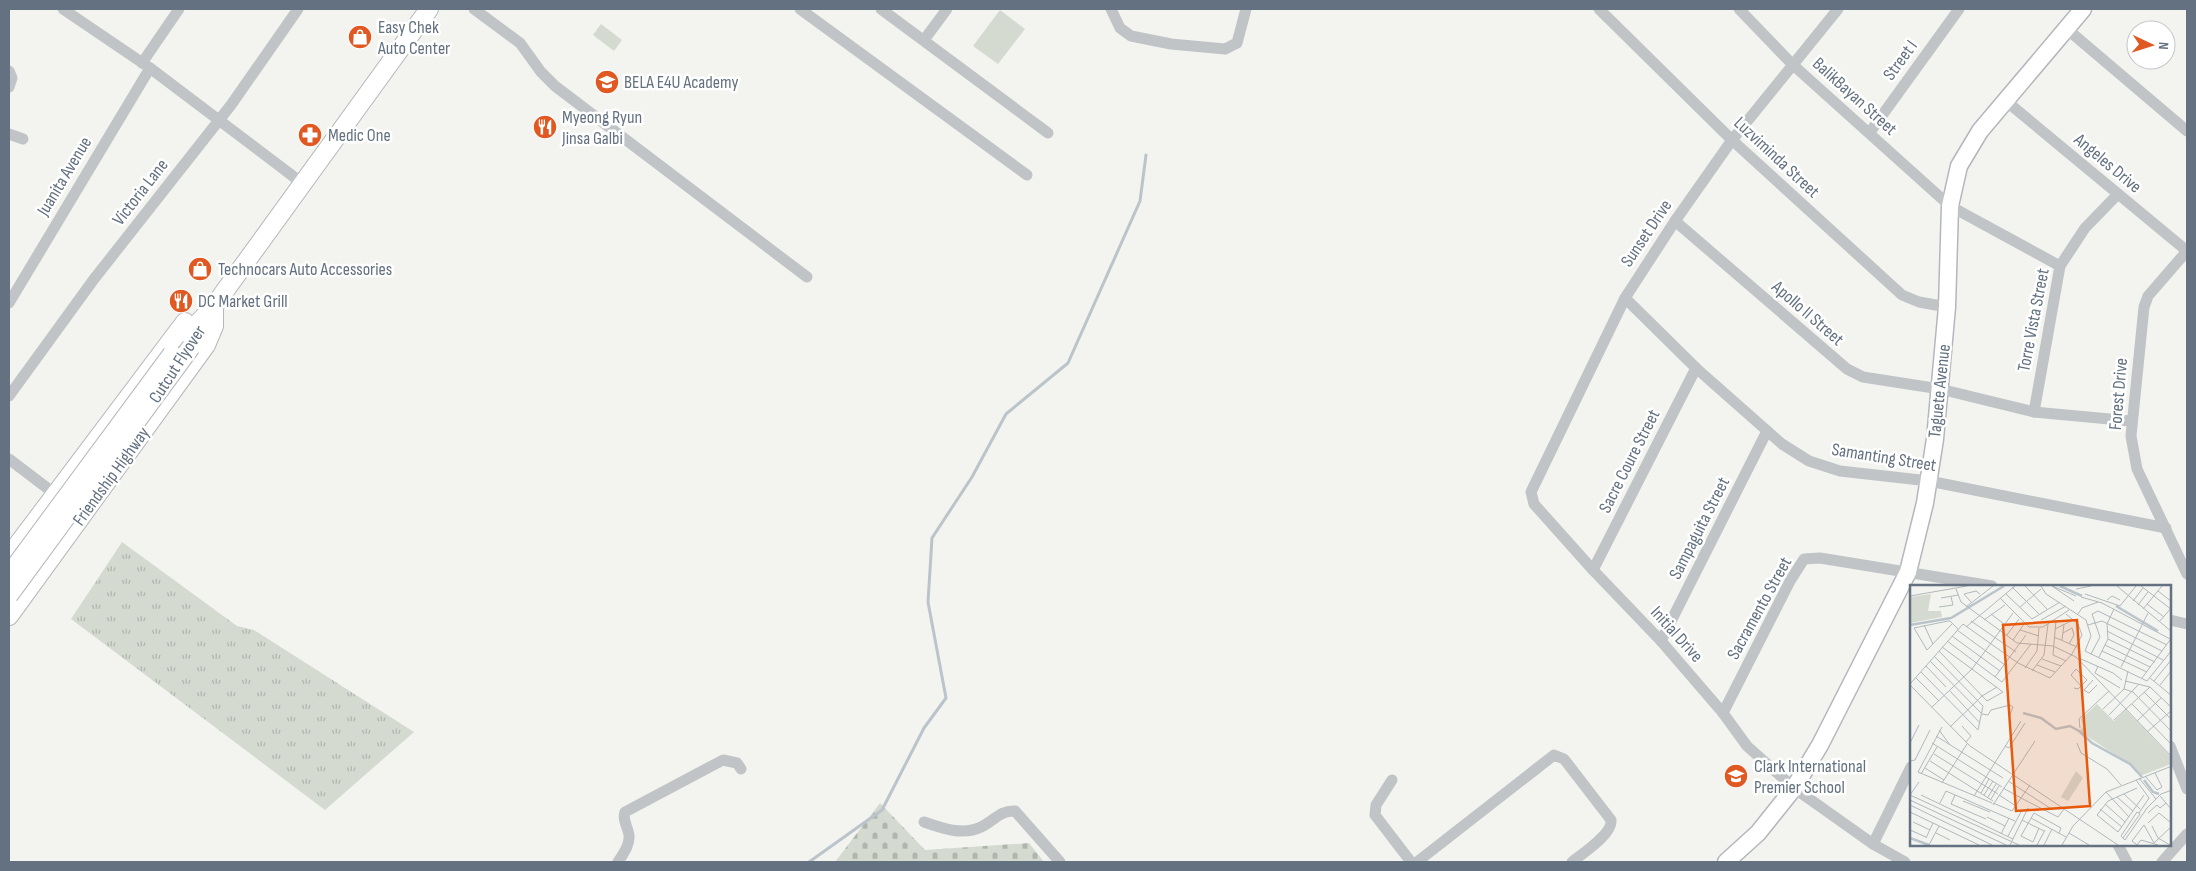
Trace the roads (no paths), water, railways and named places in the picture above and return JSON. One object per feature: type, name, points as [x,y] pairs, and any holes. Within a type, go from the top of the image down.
[{"type":"main road","name":"Friendship Highway","points":[[9,556],[180,327],[199,312],[214,306],[429,9]]},
{"type":"main road","name":"Friendship Highway","points":[[9,616],[206,345],[214,326],[214,306]]},
{"type":"main road","name":"Cutcut Flyover","points":[[9,595],[214,306]]},
{"type":"main road","name":"Cutcut Flyover","points":[[9,574],[187,343]]},
{"type":"main road","points":[[9,563],[18,564],[29,572],[32,585]]},
{"type":"street","points":[[64,9],[146,65],[302,183]]},
{"type":"street","name":"Juanita Avenue","points":[[9,303],[179,9]]},
{"type":"street","name":"Victoria Lane","points":[[9,396],[94,279],[218,121],[298,9]]},
{"type":"street","points":[[474,9],[520,43],[541,72],[555,86],[807,277]]},
{"type":"street","points":[[800,9],[1027,175]]},
{"type":"street","points":[[882,9],[1048,133]]},
{"type":"street","points":[[924,40],[947,9]]},
{"type":"street","points":[[1111,9],[1120,28],[1131,36],[1171,44],[1225,49],[1237,43],[1246,9]]},
{"type":"street","name":"Luzviminda Street","points":[[1599,9],[1732,140],[1902,295],[1919,302],[1947,307]]},
{"type":"street","name":"BalikBayan Street","points":[[1739,9],[1792,64],[1870,132],[1950,206],[2060,266]]},
{"type":"street","name":"Sunset Drive","points":[[1534,504],[1531,492],[1625,298],[1674,221],[1732,140],[1838,9]]},
{"type":"street","name":"Street I","points":[[1870,132],[1959,9]]},
{"type":"street","name":"Taguete Avenue","points":[[1726,862],[1758,833],[1794,788],[1820,745],[1908,572],[1929,481],[1940,389],[1947,307],[1950,206],[1953,187],[1963,159],[1980,131],[2083,9]]},
{"type":"street","points":[[2067,28],[2187,131]]},
{"type":"street","points":[[9,71],[12,78],[9,86]]},
{"type":"street","name":"Angeles Drive","points":[[2006,102],[2187,251]]},
{"type":"street","points":[[9,134],[23,139]]},
{"type":"street","name":"Torre Vista Street","points":[[2034,412],[2060,266],[2085,228],[2118,194]]},
{"type":"street","name":"Apollo II Street","points":[[1674,221],[1847,369],[1863,377],[1940,389],[2034,412],[2131,421]]},
{"type":"street","name":"Forest Drive","points":[[2187,251],[2148,296],[2144,307],[2131,421],[2131,436],[2137,469],[2187,574]]},
{"type":"street","name":"Samanting Street","points":[[1625,298],[1696,368],[1782,444],[1809,461],[1840,471],[1929,481],[2166,528]]},
{"type":"street","name":"Sacre Coure Street","points":[[1593,570],[1696,368]]},
{"type":"street","name":"Sampaguita Street","points":[[1661,641],[1768,431]]},
{"type":"street","points":[[9,459],[55,494]]},
{"type":"street","name":"Initial Drive","points":[[1534,504],[1593,570],[1661,641],[1723,713],[1747,746],[1794,788],[1873,844],[1905,862]]},
{"type":"street","name":"Sacramento Street","points":[[1723,713],[1790,581],[1804,559],[1820,558],[1908,572]]},
{"type":"street","points":[[1908,572],[1986,585]]},
{"type":"street","points":[[2171,620],[2187,624]]},
{"type":"street","points":[[2171,749],[2187,789]]},
{"type":"street","points":[[1417,862],[1554,755],[1564,759],[1611,820],[1612,825],[1608,832],[1572,862]]},
{"type":"street","points":[[618,862],[629,836],[624,816],[625,812],[723,760],[737,763],[741,769]]},
{"type":"street","points":[[1873,844],[1910,769]]},
{"type":"street","points":[[1392,780],[1376,804],[1375,815],[1377,822],[1412,862]]},
{"type":"street","points":[[924,822],[940,828],[965,831],[983,826],[1002,812],[1015,812],[1060,862]]},
{"type":"street","points":[[2162,862],[2187,834]]},
{"type":"street","points":[[2119,846],[2127,862]]},
{"type":"waterway","points":[[809,862],[882,810],[924,728],[946,698],[928,602],[932,538],[972,477],[1006,414],[1068,363],[1140,201],[1146,155]]},
{"type":"place","name":"Easy Chek Auto Center","points":[[360,37]]},
{"type":"place","name":"BELA E4U Academy","points":[[607,82]]},
{"type":"place","name":"Myeong Ryun Jinsa Galbi","points":[[545,127]]},
{"type":"place","name":"Medic One","points":[[310,135]]},
{"type":"place","name":"Technocars Auto Accessories","points":[[200,269]]},
{"type":"place","name":"DC Market Grill","points":[[181,301]]},
{"type":"place","name":"Clark International Premier School","points":[[1736,776]]}]
